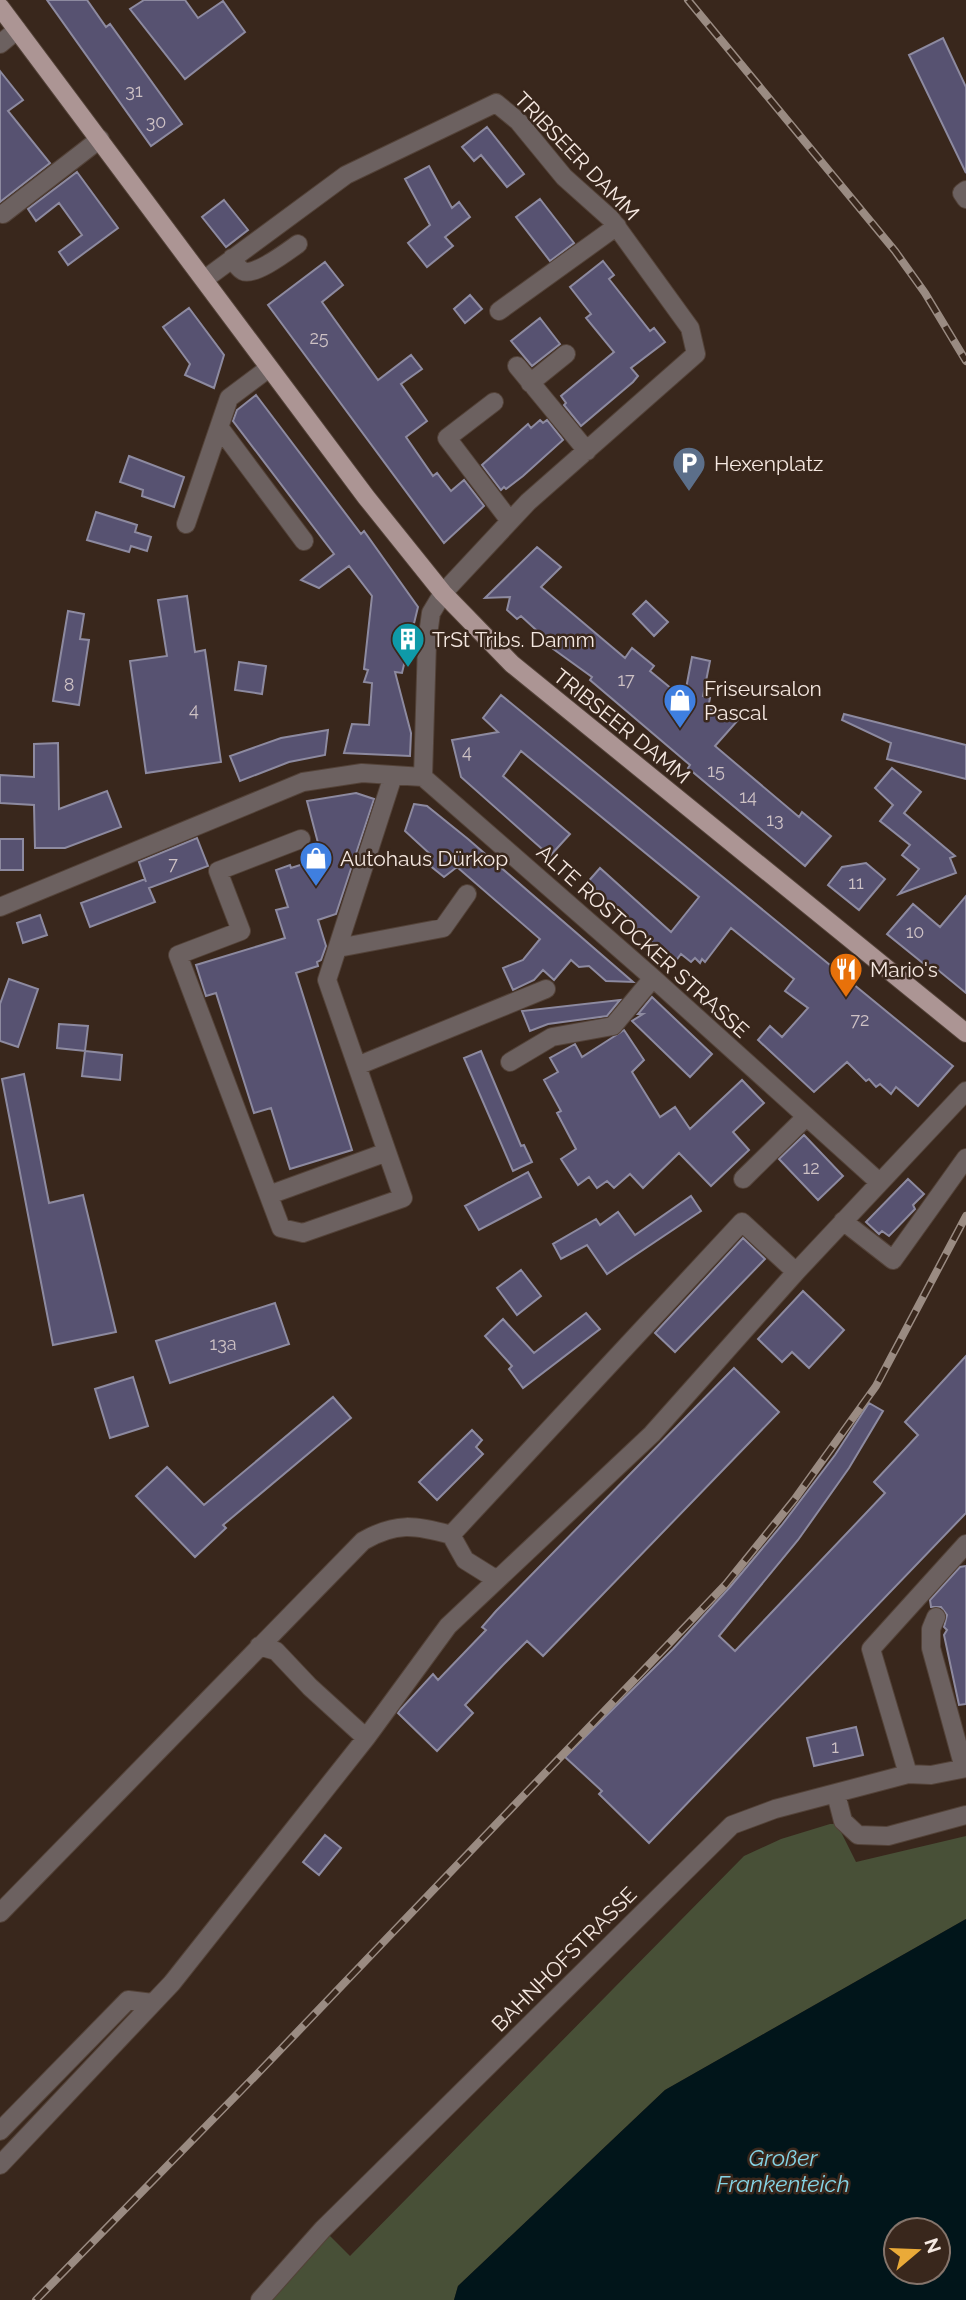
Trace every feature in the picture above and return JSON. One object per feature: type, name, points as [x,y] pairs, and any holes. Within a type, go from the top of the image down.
[{"type":"main road","name":"TRIBSEER DAMM","points":[[0,7],[366,497],[449,586],[512,664],[966,1033]]},
{"type":"main road","name":"TRIBSEER DAMM","points":[[904,983],[966,1048]]},
{"type":"street","points":[[0,44],[18,30]]},
{"type":"street","name":"TRIBSEER DAMM","points":[[205,279],[346,175],[496,103],[518,121],[564,177],[617,226],[690,328],[696,354],[528,502],[449,586]]},
{"type":"street","points":[[3,214],[100,139]]},
{"type":"street","points":[[499,311],[617,226]]},
{"type":"street","points":[[232,258],[243,271],[249,273],[298,244]]},
{"type":"street","points":[[530,383],[566,354]]},
{"type":"street","points":[[517,366],[587,452]]},
{"type":"street","points":[[186,524],[229,398],[269,368]]},
{"type":"street","points":[[494,402],[447,438],[510,521]]},
{"type":"street","points":[[219,427],[304,541]]},
{"type":"street","points":[[0,907],[303,782],[362,774],[423,777],[431,613],[449,586]]},
{"type":"street","points":[[301,839],[218,871],[241,931],[178,955],[281,1228],[303,1233],[403,1198],[327,980],[393,776]]},
{"type":"street","name":"ALTE ROSTOCKER STRASSE","points":[[423,777],[653,978],[879,1182]]},
{"type":"street","points":[[338,948],[443,928],[467,894]]},
{"type":"street","points":[[510,1062],[552,1037],[613,1026],[653,978]]},
{"type":"street","points":[[357,1066],[546,989]]},
{"type":"street","points":[[0,2165],[172,1983],[366,1738],[448,1626],[652,1434],[796,1272],[966,1091]]},
{"type":"street","points":[[743,1179],[806,1117]]},
{"type":"street","points":[[269,1195],[387,1152]]},
{"type":"street","points":[[843,1221],[893,1260],[966,1158]]},
{"type":"street","points":[[451,1535],[742,1222],[796,1272]]},
{"type":"street","points":[[0,1913],[363,1541],[398,1525],[451,1535]]},
{"type":"street","points":[[451,1535],[465,1560],[497,1580]]},
{"type":"street","points":[[908,1774],[871,1649],[966,1544]]},
{"type":"street","points":[[936,1617],[931,1629],[931,1648],[965,1768]]},
{"type":"street","points":[[259,1646],[276,1651],[310,1687],[366,1738]]},
{"type":"street","name":"BAHNHOFSTRASSE","points":[[260,2300],[323,2230],[732,1825],[775,1809],[908,1774],[931,1775],[965,1768]]},
{"type":"street","points":[[836,1794],[843,1821],[858,1835],[888,1836],[966,1815]]},
{"type":"street","points":[[0,2130],[128,2000],[153,2003]]},
{"type":"green space","points":[[837,1824],[856,1862],[966,1836],[966,1919],[665,2090],[458,2286],[454,2300],[260,2300],[323,2229],[350,2256],[744,1856],[781,1839]]},
{"type":"water","name":"Großer Frankenteich","points":[[966,1919],[966,2300],[454,2300],[458,2286],[665,2090]]},
{"type":"building","points":[[47,0],[87,0],[106,27],[110,24],[182,124],[151,146]]},
{"type":"building","points":[[144,0],[185,0],[198,18],[223,1],[245,32],[185,79],[130,9]]},
{"type":"building","points":[[943,38],[966,87],[966,173],[909,55]]},
{"type":"building","points":[[0,71],[23,100],[8,111],[50,163],[0,202]]},
{"type":"building","points":[[487,127],[524,174],[507,187],[481,155],[474,161],[462,147]]},
{"type":"building","points":[[429,166],[452,208],[459,202],[470,217],[445,237],[453,246],[427,267],[408,243],[430,225],[405,179]]},
{"type":"building","points":[[77,172],[118,228],[68,265],[59,252],[82,235],[59,203],[36,221],[28,209]]},
{"type":"building","points":[[540,199],[574,243],[550,261],[516,217]]},
{"type":"building","points":[[224,200],[248,230],[226,247],[202,217]]},
{"type":"building","points":[[603,261],[614,275],[609,279],[650,331],[654,328],[665,342],[631,368],[638,376],[633,382],[581,426],[564,405],[566,403],[561,396],[614,352],[586,318],[591,314],[570,287]]},
{"type":"building","points":[[325,262],[343,285],[322,302],[378,380],[411,355],[422,369],[401,384],[427,421],[406,437],[433,476],[437,473],[451,491],[464,480],[484,506],[444,543],[268,305]]},
{"type":"building","points":[[470,295],[482,309],[465,323],[454,309]]},
{"type":"building","points":[[189,308],[224,355],[214,388],[185,375],[190,364],[163,327]]},
{"type":"building","points":[[540,318],[560,344],[532,366],[511,341]]},
{"type":"building","points":[[256,395],[361,534],[364,531],[418,607],[402,673],[395,672],[411,733],[410,756],[344,753],[352,724],[369,725],[372,683],[364,682],[368,670],[364,669],[372,596],[349,566],[319,588],[301,580],[334,554],[233,421],[237,410]]},
{"type":"building","points":[[540,420],[543,423],[547,420],[563,440],[523,476],[501,490],[482,465],[528,424],[531,428]]},
{"type":"building","points":[[129,456],[184,477],[174,507],[142,496],[143,490],[120,482]]},
{"type":"building","points":[[96,512],[137,525],[135,532],[151,537],[147,551],[131,546],[129,552],[87,540]]},
{"type":"building","points":[[537,547],[561,567],[541,587],[625,658],[632,648],[654,666],[650,671],[684,699],[692,657],[710,661],[703,696],[710,698],[708,708],[739,719],[715,746],[799,817],[802,812],[831,836],[805,866],[688,768],[690,765],[590,680],[592,677],[545,643],[547,640],[521,616],[517,619],[507,610],[510,597],[485,598]]},
{"type":"building","points":[[187,596],[195,652],[205,650],[221,762],[146,773],[130,661],[167,656],[158,600]]},
{"type":"building","points":[[646,601],[668,622],[654,636],[633,614]]},
{"type":"building","points":[[68,611],[84,614],[80,639],[89,640],[79,705],[53,701]]},
{"type":"building","points":[[239,662],[266,666],[262,694],[235,690]]},
{"type":"building","points":[[501,695],[953,1066],[918,1106],[896,1087],[891,1094],[880,1084],[876,1087],[869,1079],[866,1081],[847,1062],[814,1092],[758,1040],[770,1026],[782,1037],[808,1008],[785,991],[794,979],[731,928],[705,962],[702,959],[700,963],[695,958],[691,962],[681,954],[675,962],[658,945],[657,947],[586,884],[600,868],[671,932],[699,897],[521,751],[503,776],[570,834],[550,856],[461,777],[452,740],[498,732],[483,718]]},
{"type":"building","points":[[844,714],[966,745],[966,779],[887,759],[891,743],[842,720]]},
{"type":"building","points":[[328,730],[325,755],[289,762],[240,781],[230,756],[281,738]]},
{"type":"building","points":[[58,743],[59,809],[107,791],[121,827],[65,848],[35,848],[34,805],[0,803],[0,775],[34,777],[34,744]]},
{"type":"building","points":[[892,768],[921,792],[904,813],[955,856],[950,858],[956,873],[899,894],[919,869],[902,855],[910,845],[880,821],[893,805],[875,788]]},
{"type":"building","points":[[356,793],[374,799],[336,914],[318,920],[326,946],[321,960],[317,962],[318,966],[296,973],[352,1150],[290,1169],[271,1108],[254,1113],[216,993],[206,996],[196,965],[285,938],[276,910],[288,907],[276,870],[322,858],[307,801]]},
{"type":"building","points":[[414,804],[427,806],[468,839],[633,982],[606,981],[589,966],[579,967],[571,960],[554,980],[543,970],[534,980],[513,990],[503,968],[523,960],[540,939],[457,867],[444,877],[423,860],[429,853],[405,831]]},
{"type":"building","points":[[197,838],[208,866],[149,888],[155,902],[90,927],[81,903],[145,879],[139,862]]},
{"type":"building","points":[[0,839],[23,839],[23,870],[0,870]]},
{"type":"building","points":[[866,863],[885,879],[859,910],[828,885],[842,867]]},
{"type":"building","points":[[966,896],[966,993],[938,970],[935,973],[887,934],[913,904],[940,927]]},
{"type":"building","points":[[40,915],[47,935],[23,943],[17,923]]},
{"type":"building","points":[[9,979],[38,989],[18,1047],[0,1041],[0,1004]]},
{"type":"building","points":[[652,997],[712,1054],[690,1077],[632,1021],[643,1014],[638,1014]]},
{"type":"building","points":[[620,1000],[607,1016],[548,1024],[530,1031],[522,1011]]},
{"type":"building","points":[[59,1024],[88,1026],[85,1051],[57,1048]]},
{"type":"building","points":[[624,1030],[644,1060],[632,1072],[660,1117],[675,1107],[690,1129],[742,1080],[764,1103],[733,1132],[749,1150],[711,1186],[679,1153],[643,1188],[630,1174],[614,1188],[607,1181],[597,1188],[589,1177],[578,1185],[561,1159],[576,1149],[557,1113],[561,1111],[544,1080],[558,1072],[550,1058],[575,1044],[582,1057]]},
{"type":"building","points":[[85,1051],[122,1055],[120,1080],[82,1076]]},
{"type":"building","points":[[481,1051],[521,1146],[524,1145],[532,1162],[513,1171],[464,1058]]},
{"type":"building","points":[[24,1074],[49,1203],[83,1195],[116,1332],[53,1345],[2,1079]]},
{"type":"building","points":[[804,1135],[843,1176],[818,1200],[779,1159]]},
{"type":"building","points":[[528,1172],[541,1197],[479,1230],[465,1206]]},
{"type":"building","points":[[908,1179],[924,1194],[913,1205],[915,1209],[889,1236],[882,1231],[879,1234],[866,1222]]},
{"type":"building","points":[[691,1196],[701,1211],[607,1274],[587,1245],[561,1259],[553,1244],[596,1219],[600,1225],[618,1212],[635,1235]]},
{"type":"building","points":[[743,1238],[765,1259],[675,1352],[655,1333]]},
{"type":"building","points":[[521,1270],[541,1296],[517,1315],[497,1288]]},
{"type":"building","points":[[803,1291],[844,1330],[809,1368],[792,1352],[782,1362],[758,1339]]},
{"type":"building","points":[[275,1303],[289,1344],[170,1383],[156,1341]]},
{"type":"building","points":[[586,1313],[600,1329],[523,1388],[509,1369],[512,1366],[485,1336],[503,1319],[534,1353]]},
{"type":"building","points":[[966,1356],[966,1513],[649,1843],[599,1794],[602,1791],[565,1757],[673,1649],[730,1587],[835,1455],[869,1403],[883,1411],[849,1468],[798,1540],[719,1636],[735,1651],[885,1493],[874,1482],[918,1435],[905,1422]]},
{"type":"building","points":[[734,1368],[779,1412],[543,1656],[527,1641],[465,1705],[473,1713],[437,1751],[398,1713],[400,1710],[433,1674],[438,1680],[486,1630],[482,1627],[496,1611]]},
{"type":"building","points":[[133,1377],[148,1426],[110,1438],[95,1389]]},
{"type":"building","points":[[333,1397],[351,1418],[223,1525],[226,1528],[195,1557],[136,1496],[167,1467],[204,1505]]},
{"type":"building","points":[[472,1430],[482,1440],[476,1447],[483,1454],[437,1500],[419,1482]]},
{"type":"building","points":[[966,1566],[966,1704],[959,1705],[944,1635],[947,1630],[944,1627],[947,1615],[941,1607],[931,1607],[930,1600],[960,1567]]},
{"type":"building","points":[[856,1727],[863,1755],[814,1766],[807,1738]]},
{"type":"building","points":[[325,1835],[341,1848],[319,1875],[303,1862]]},
{"type":"railway","points":[[688,0],[895,251],[925,293],[966,361]]},
{"type":"railway","points":[[36,2300],[261,2070],[726,1584],[794,1500],[876,1386],[966,1216]]},
{"type":"place","name":"Hexenplatz","points":[[689,493]]},
{"type":"place","name":"TrSt Tribs. Damm","points":[[408,669]]},
{"type":"place","name":"Friseursalon Pascal","points":[[680,730]]},
{"type":"place","name":"Autohaus Dürkop","points":[[316,888]]},
{"type":"place","name":"Mario's","points":[[846,999]]}]
